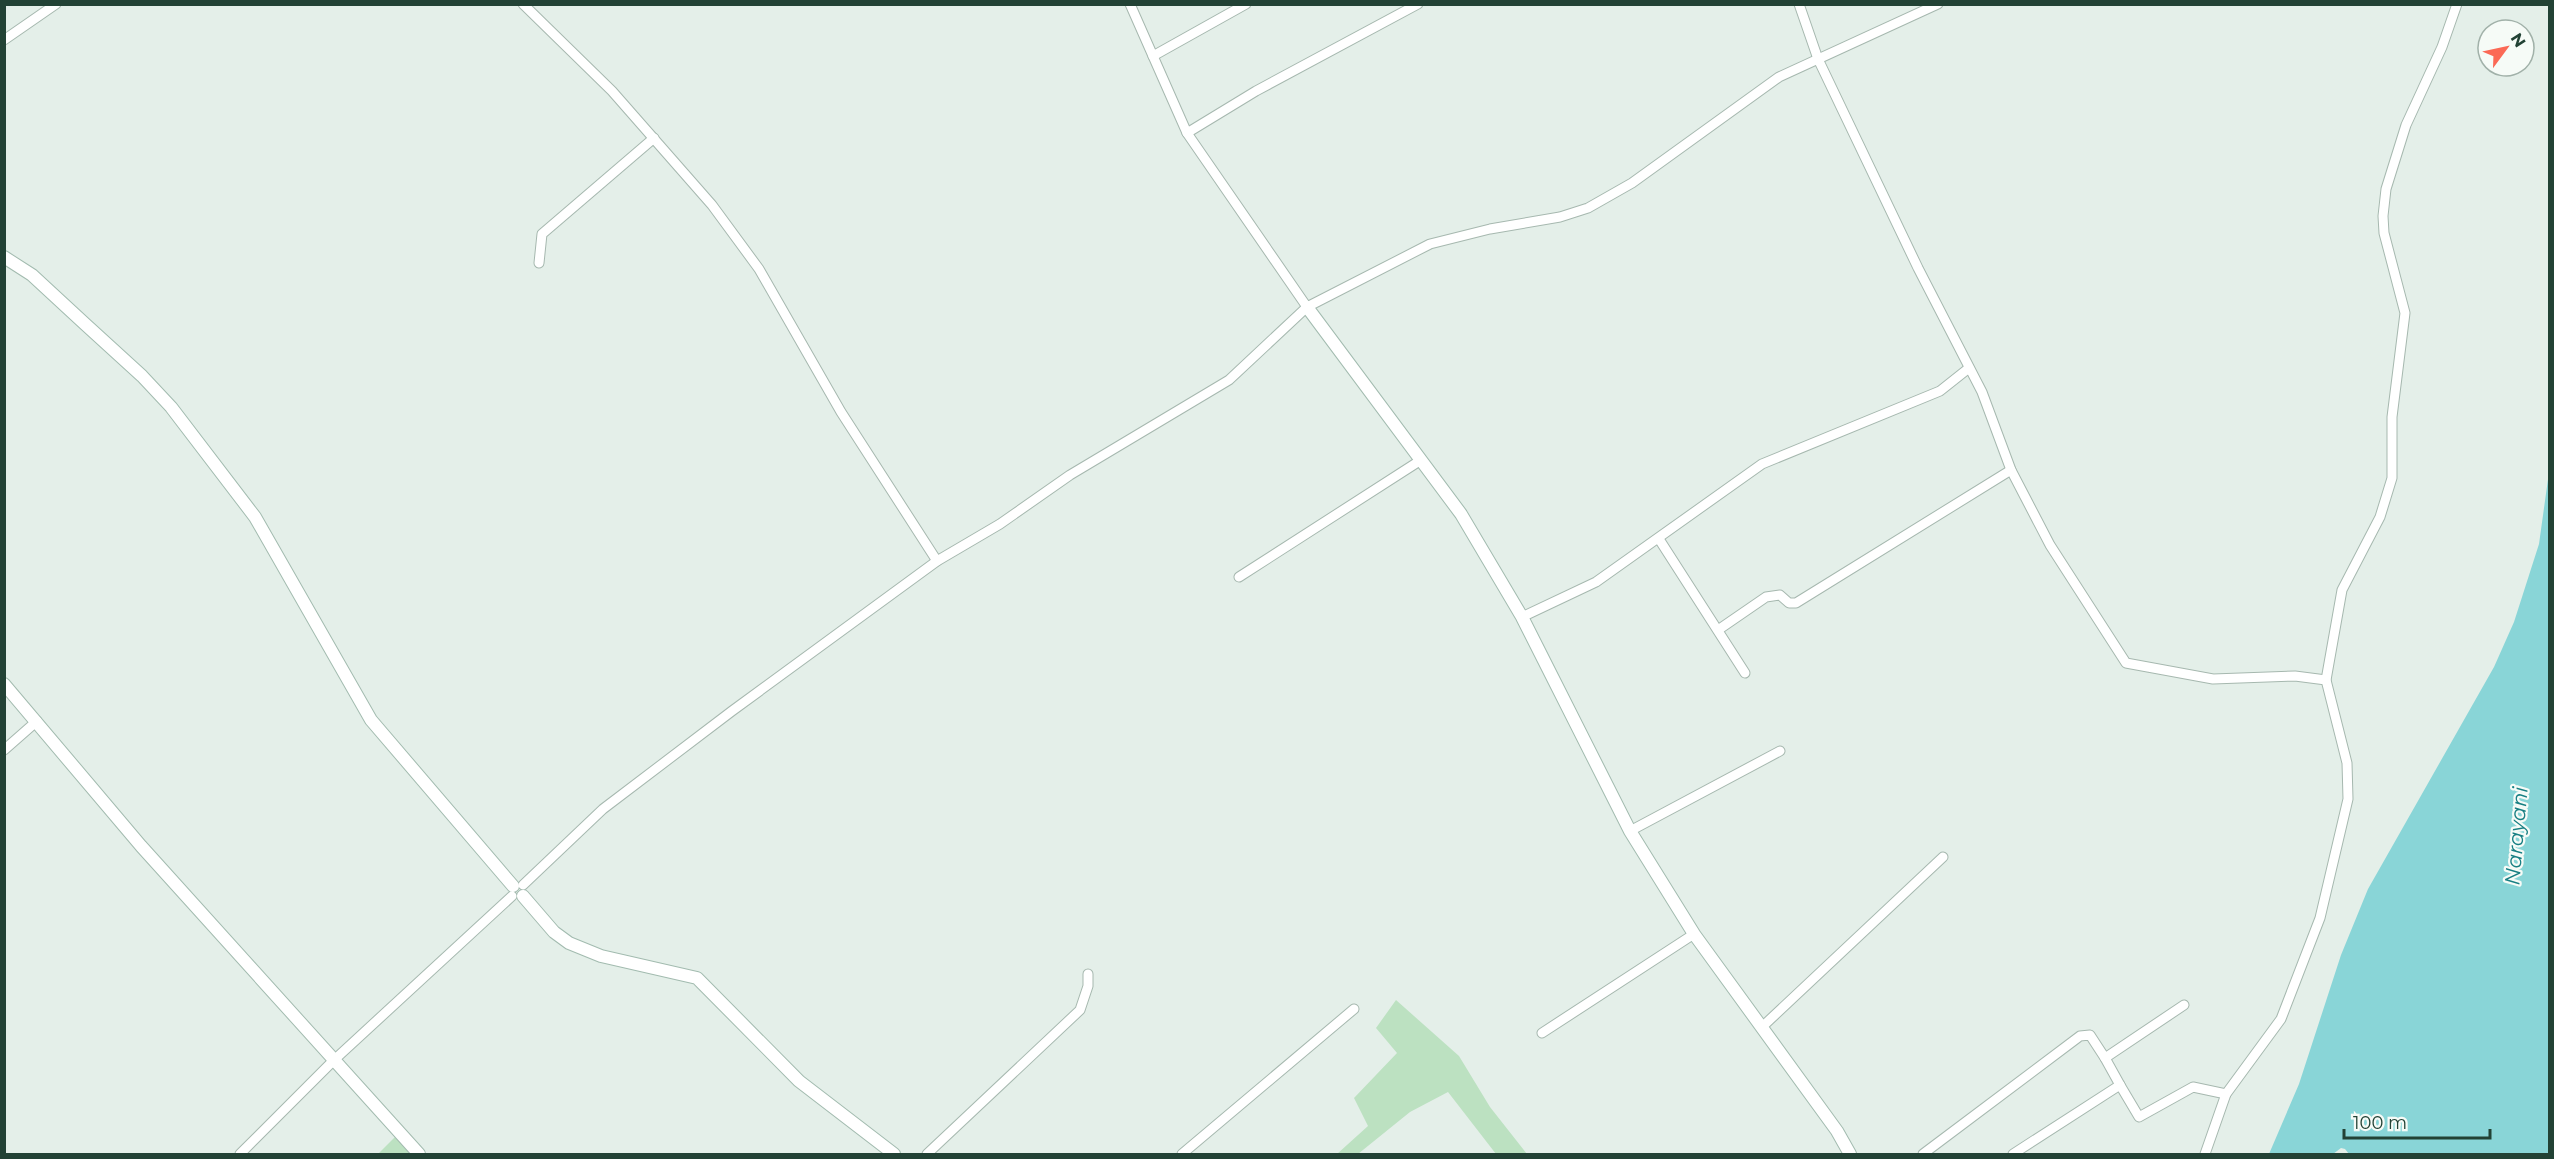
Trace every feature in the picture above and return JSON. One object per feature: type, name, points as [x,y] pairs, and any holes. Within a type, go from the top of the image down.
[{"type":"street","points":[[4,40],[56,4]]},
{"type":"street","points":[[523,4],[612,91],[712,205],[759,269],[841,412],[937,561]]},
{"type":"street","points":[[1130,4],[1187,133],[1307,307],[1461,514],[1522,617],[1630,831],[1694,934],[1837,1131],[1850,1155]]},
{"type":"street","points":[[1153,56],[1246,4]]},
{"type":"street","points":[[1187,133],[1256,91],[1418,4]]},
{"type":"street","points":[[1799,4],[1818,59],[1982,392],[2011,470],[2050,545],[2126,663],[2213,679],[2295,676],[2326,680]]},
{"type":"street","points":[[240,1155],[333,1061],[518,891],[603,809],[937,561],[1000,524],[1070,475],[1229,380],[1307,307],[1430,244],[1490,229],[1560,217],[1588,208],[1632,183],[1779,77],[1938,4]]},
{"type":"street","points":[[2205,1155],[2226,1094],[2281,1019],[2320,918],[2348,799],[2348,763],[2326,680],[2342,590],[2380,518],[2391,478],[2392,417],[2405,313],[2384,233],[2386,189],[2406,126],[2442,47],[2457,4]]},
{"type":"street","points":[[540,263],[542,234],[654,138]]},
{"type":"street","points":[[4,257],[32,275],[142,376],[171,407],[255,517],[371,720],[554,932],[569,943],[601,956],[697,978],[799,1081],[894,1155]]},
{"type":"street","points":[[1522,617],[1596,582],[1762,464],[1940,392],[1969,368]]},
{"type":"street","points":[[1239,577],[1421,460]]},
{"type":"street","points":[[1718,630],[1766,597],[1780,595],[1789,603],[1796,603],[2011,470]]},
{"type":"street","points":[[1659,539],[1745,673]]},
{"type":"street","points":[[4,684],[141,846],[419,1155]]},
{"type":"street","points":[[4,750],[37,721]]},
{"type":"street","points":[[1630,831],[1780,751]]},
{"type":"street","points":[[1761,1027],[1943,857]]},
{"type":"street","points":[[1542,1033],[1694,934]]},
{"type":"street","points":[[927,1155],[1080,1010],[1088,986],[1088,974]]},
{"type":"street","points":[[2104,1058],[2184,1005]]},
{"type":"street","points":[[1182,1155],[1354,1009]]},
{"type":"street","points":[[1923,1155],[2080,1036],[2090,1035],[2139,1117],[2193,1087],[2226,1094]]},
{"type":"street","points":[[2013,1155],[2120,1085]]},
{"type":"green space","points":[[1396,1000],[1459,1056],[1490,1107],[1527,1154],[1496,1154],[1448,1092],[1410,1112],[1358,1154],[1337,1154],[1368,1126],[1354,1098],[1397,1053],[1376,1028]]},
{"type":"green space","points":[[396,1136],[409,1153],[378,1154]]},
{"type":"water","name":"Narayani","points":[[2549,472],[2549,1154],[2349,1154],[2341,1148],[2333,1154],[2269,1154],[2299,1084],[2341,955],[2368,889],[2494,667],[2514,622],[2539,544]]}]
